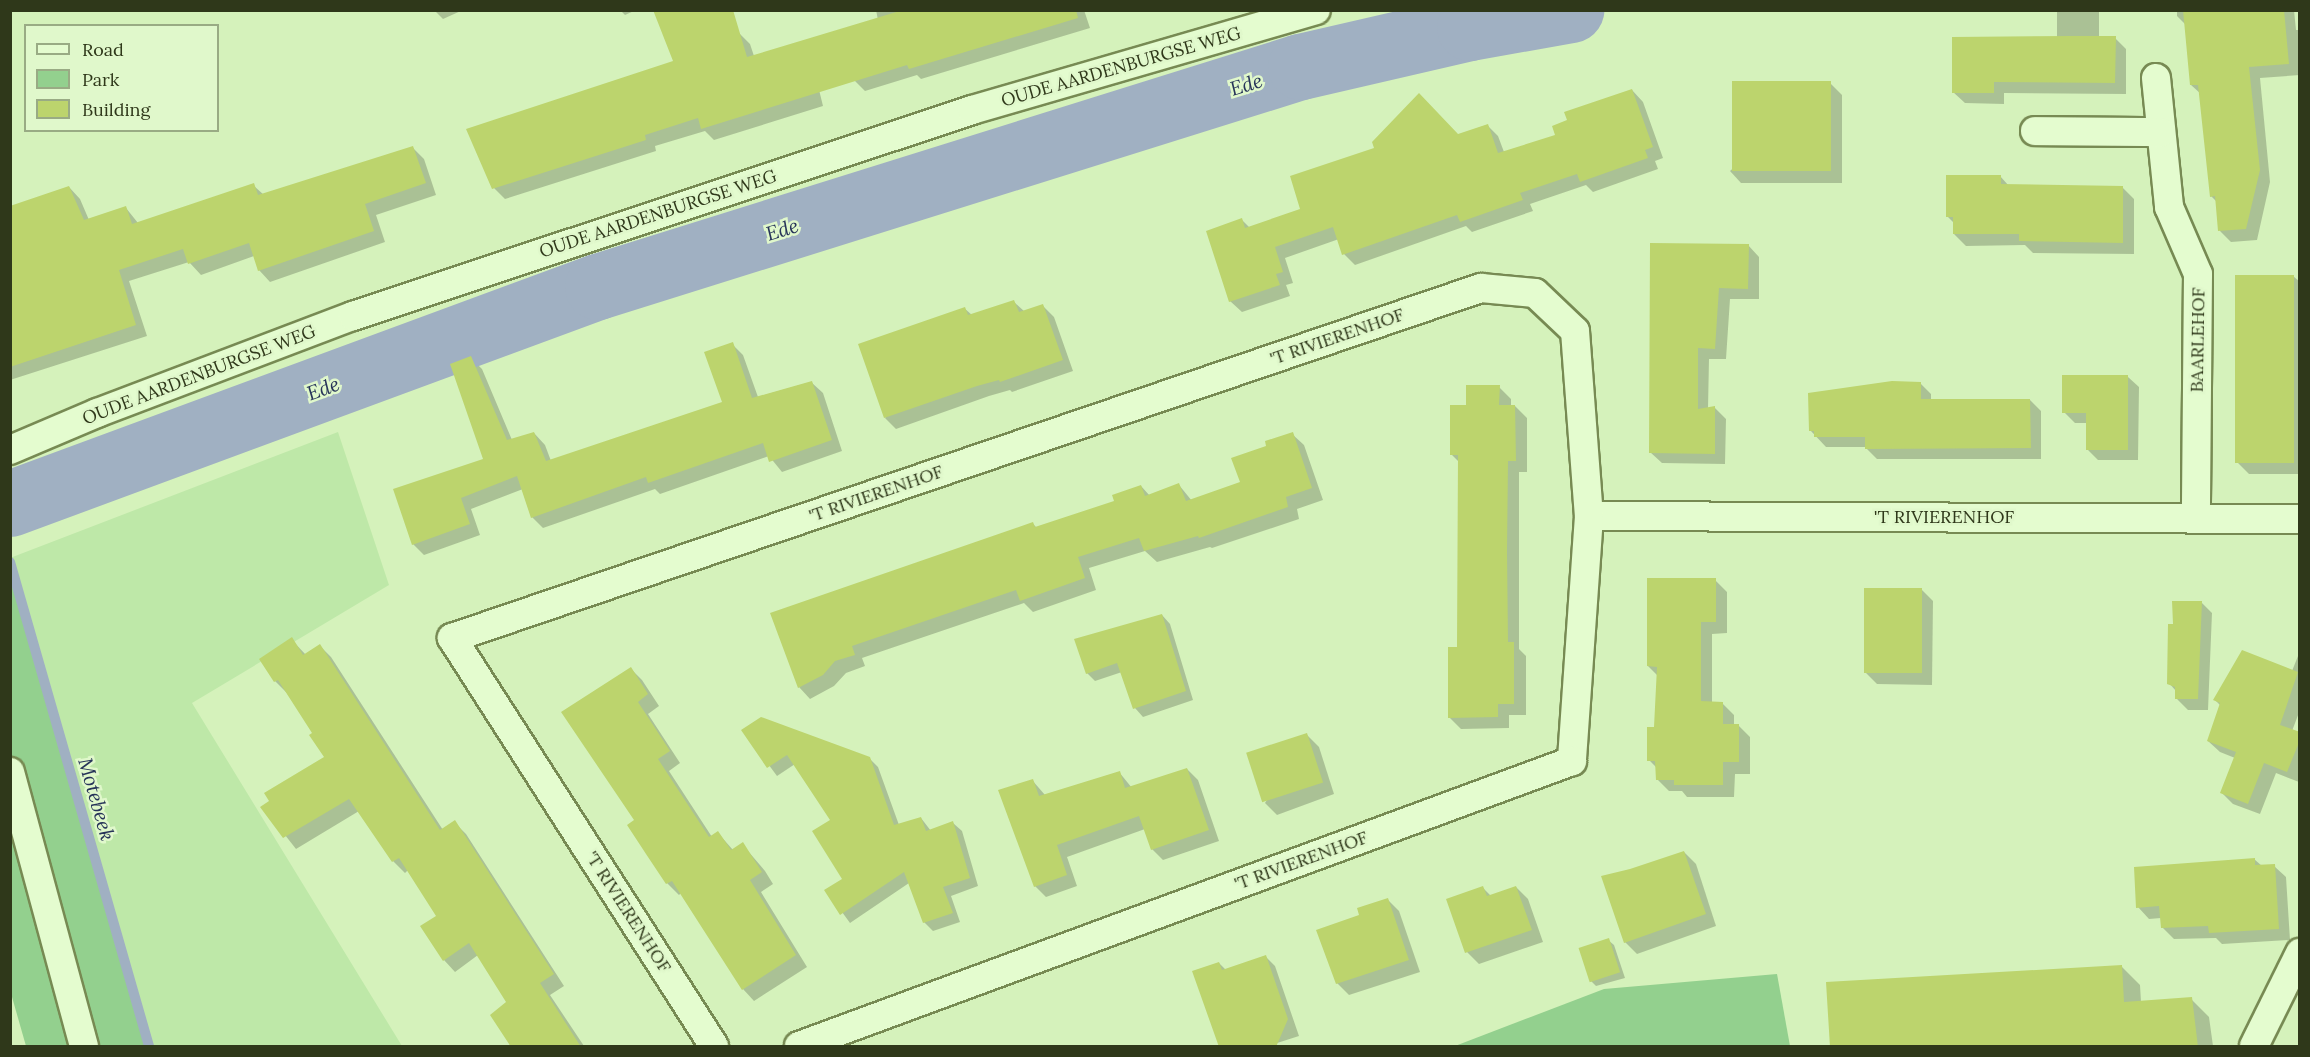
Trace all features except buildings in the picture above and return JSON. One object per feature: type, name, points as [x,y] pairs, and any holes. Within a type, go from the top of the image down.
[{"type":"street","name":"OUDE AARDENBURGSE WEG","points":[[10,450],[96,413],[353,316],[972,110],[1316,10]]},
{"type":"street","name":"BAARLEHOF","points":[[2156,78],[2169,207],[2198,274],[2196,518]]},
{"type":"street","points":[[2035,131],[2162,132]]},
{"type":"street","name":"'T RIVIERENHOF","points":[[714,1047],[452,638],[1481,288],[1535,293],[1575,331],[1589,516],[1572,761],[800,1047]]},
{"type":"street","name":"'T RIVIERENHOF","points":[[1589,516],[2300,519]]},
{"type":"street","points":[[10,772],[84,1047]]},
{"type":"street","points":[[2254,1047],[2300,953]]},
{"type":"green space","points":[[338,432],[389,585],[192,703],[402,1046],[149,1046],[10,558]]},
{"type":"green space","points":[[10,562],[149,1046],[26,1046],[10,990]]},
{"type":"green space","points":[[1777,974],[1790,1046],[1455,1046],[1604,989]]},
{"type":"waterway","name":"Ede","points":[[10,504],[598,287],[1301,67],[1470,28],[1571,10]]},
{"type":"waterway","name":"Motebeek","points":[[10,562],[149,1046]]}]
